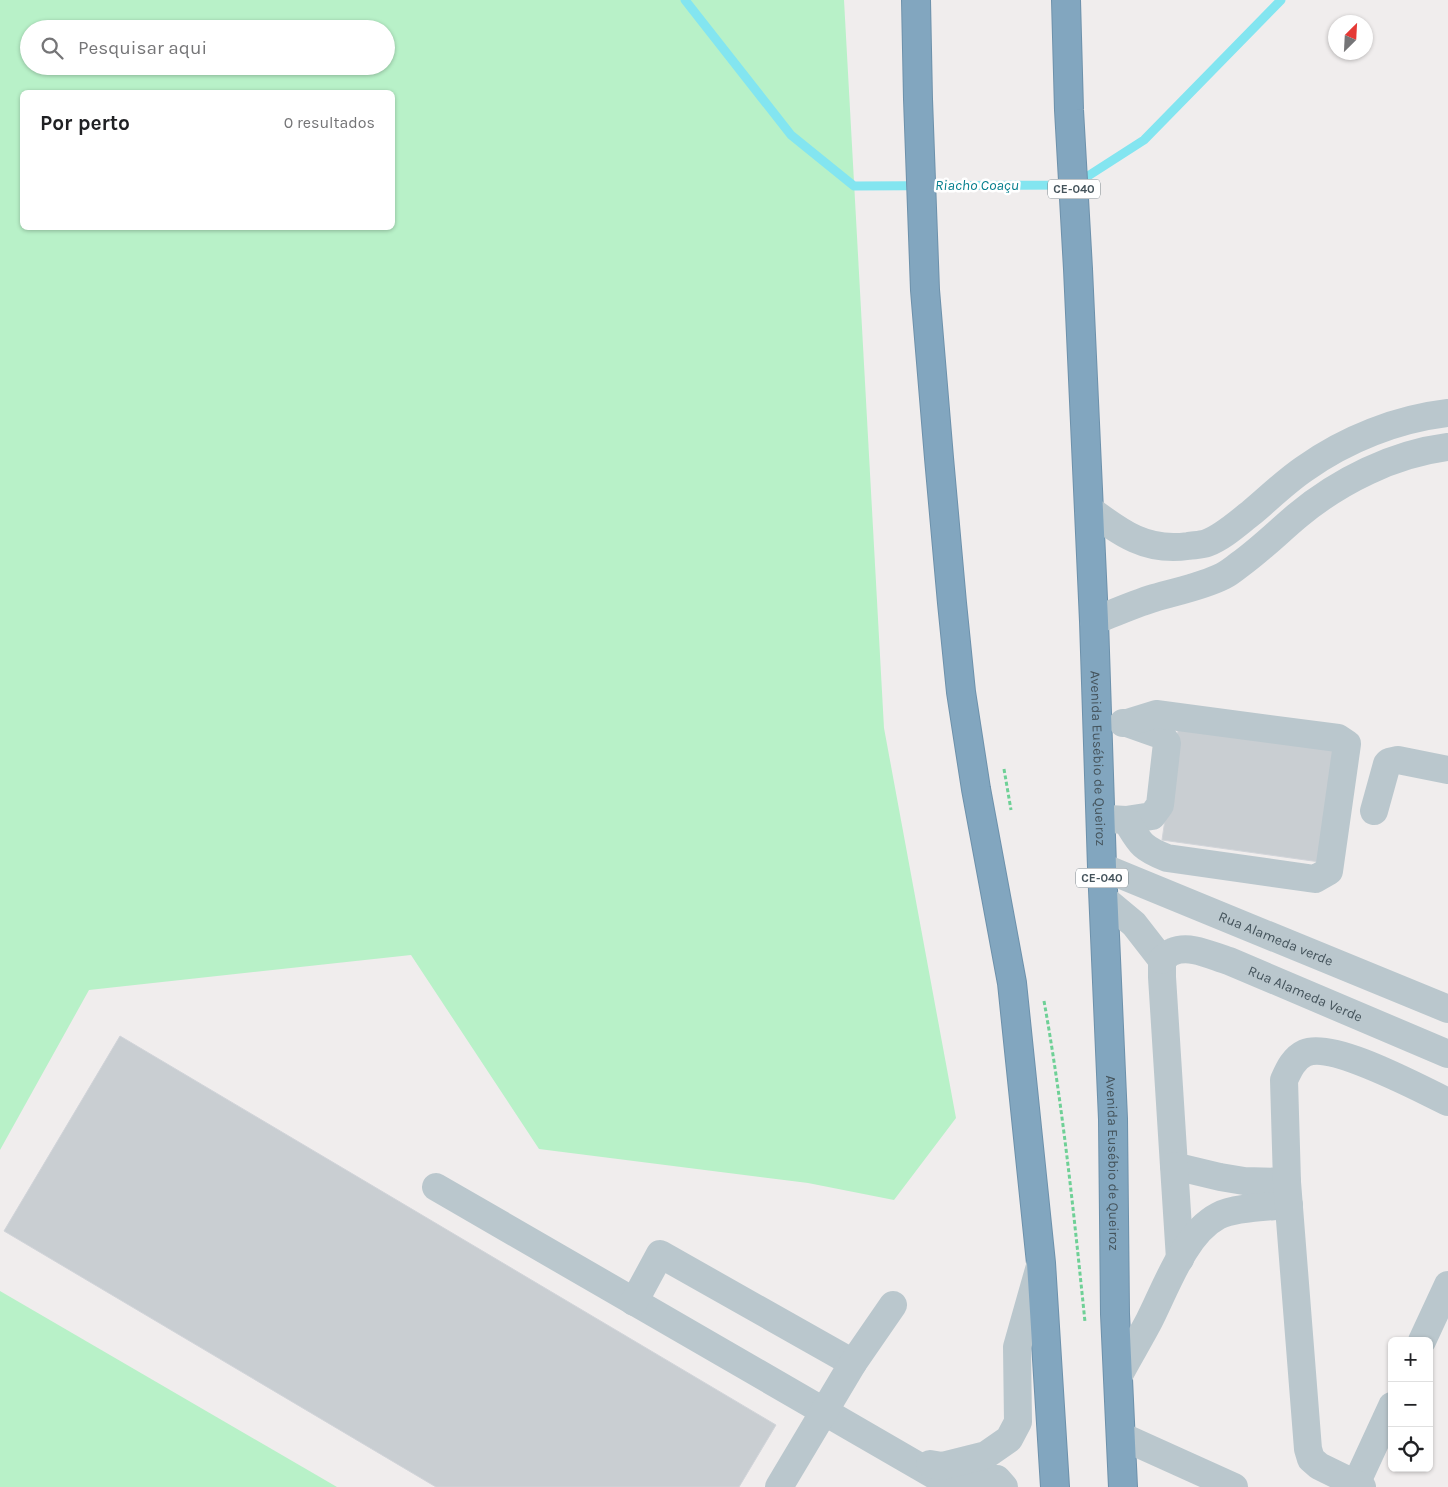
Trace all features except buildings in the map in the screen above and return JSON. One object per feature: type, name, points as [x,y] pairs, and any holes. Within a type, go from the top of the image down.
[{"type":"highway","points":[[916,0],[925,290],[939,458],[962,692],[976,789],[1012,983],[1041,1263],[1055,1487]]},
{"type":"highway","name":"Avenida Eusébio de Queiroz","points":[[1066,0],[1069,110],[1089,509],[1097,722],[1113,819],[1102,867],[1113,1119],[1115,1314],[1122,1487]]},
{"type":"street","points":[[1089,509],[1120,532],[1148,544],[1176,548],[1207,543],[1253,512],[1275,490],[1304,468],[1335,450],[1368,434],[1403,422],[1448,413]]},
{"type":"street","points":[[1094,621],[1153,598],[1192,588],[1224,575],[1252,556],[1316,501],[1351,479],[1380,465],[1448,447]]},
{"type":"street","points":[[1113,819],[1151,852],[1167,858],[1315,879],[1329,871],[1347,744],[1338,738],[1156,714],[1127,723]]},
{"type":"street","points":[[1097,722],[1127,723],[1161,735],[1167,744],[1160,805],[1152,816],[1113,819]]},
{"type":"street","points":[[1374,810],[1389,762],[1398,760],[1448,770]]},
{"type":"street","name":"Rua Alameda verde","points":[[1102,867],[1448,1009]]},
{"type":"street","points":[[1104,899],[1134,924],[1162,960],[1180,1259]]},
{"type":"street","name":"Rua Alameda Verde","points":[[1162,960],[1171,952],[1197,950],[1229,961],[1448,1054]]},
{"type":"street","points":[[1388,1416],[1359,1485],[1319,1466],[1311,1459],[1308,1449],[1288,1193],[1284,1080],[1291,1064],[1305,1053],[1324,1052],[1356,1059],[1448,1102]]},
{"type":"street","points":[[1174,1166],[1244,1181],[1288,1193]]},
{"type":"street","points":[[436,1187],[941,1479],[997,1479],[1004,1487]]},
{"type":"street","points":[[1118,1377],[1180,1259],[1197,1233],[1218,1216],[1288,1193]]},
{"type":"street","points":[[634,1302],[660,1254],[852,1363]]},
{"type":"street","points":[[906,1459],[942,1466],[986,1455],[1009,1439],[1018,1422],[1017,1347],[1041,1263]]},
{"type":"street","points":[[1424,1337],[1448,1285]]},
{"type":"street","points":[[779,1487],[852,1363],[893,1306]]},
{"type":"street","points":[[1121,1436],[1234,1487]]},
{"type":"green space","points":[[0,0],[844,0],[884,728],[956,1118],[894,1200],[808,1183],[539,1149],[411,955],[89,990],[0,1150]]},
{"type":"green space","points":[[0,1291],[337,1487],[0,1487]]},
{"type":"waterway","name":"Riacho Coaçu","points":[[685,0],[791,135],[854,186],[1074,185],[1144,140],[1281,0]]}]
